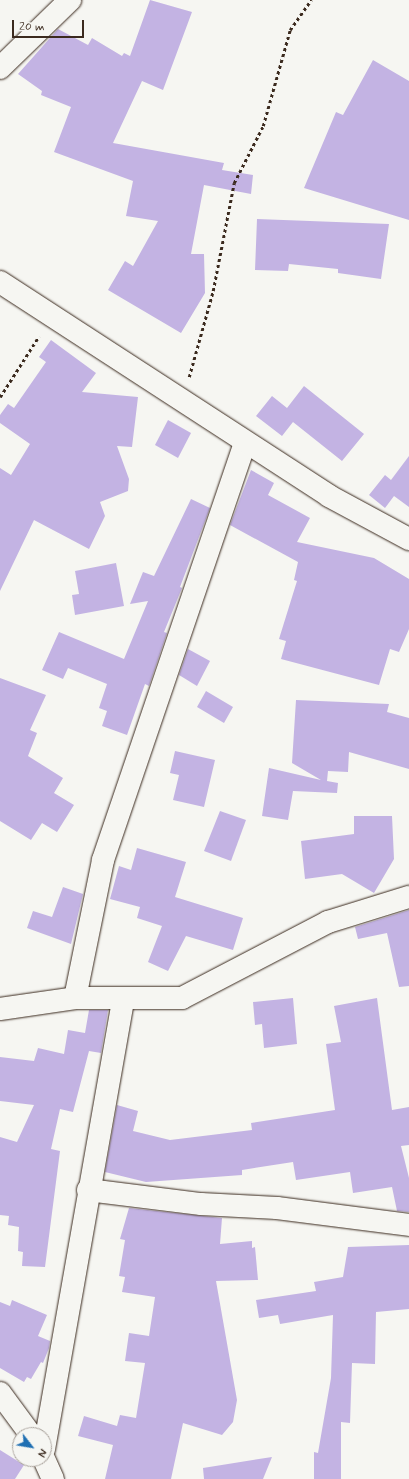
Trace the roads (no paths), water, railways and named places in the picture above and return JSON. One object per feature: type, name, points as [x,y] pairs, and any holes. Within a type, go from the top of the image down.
[{"type":"street","points":[[0,68],[70,0]]},
{"type":"street","points":[[0,282],[245,443],[329,496],[409,539]]},
{"type":"street","points":[[75,998],[103,860],[245,443]]},
{"type":"street","points":[[0,1008],[75,998],[123,1000],[182,998],[328,922],[409,897]]},
{"type":"street","points":[[51,1427],[88,1190],[123,1000]]},
{"type":"street","points":[[88,1190],[201,1204],[277,1208],[409,1225]]},
{"type":"street","points":[[0,1393],[25,1427]]}]
